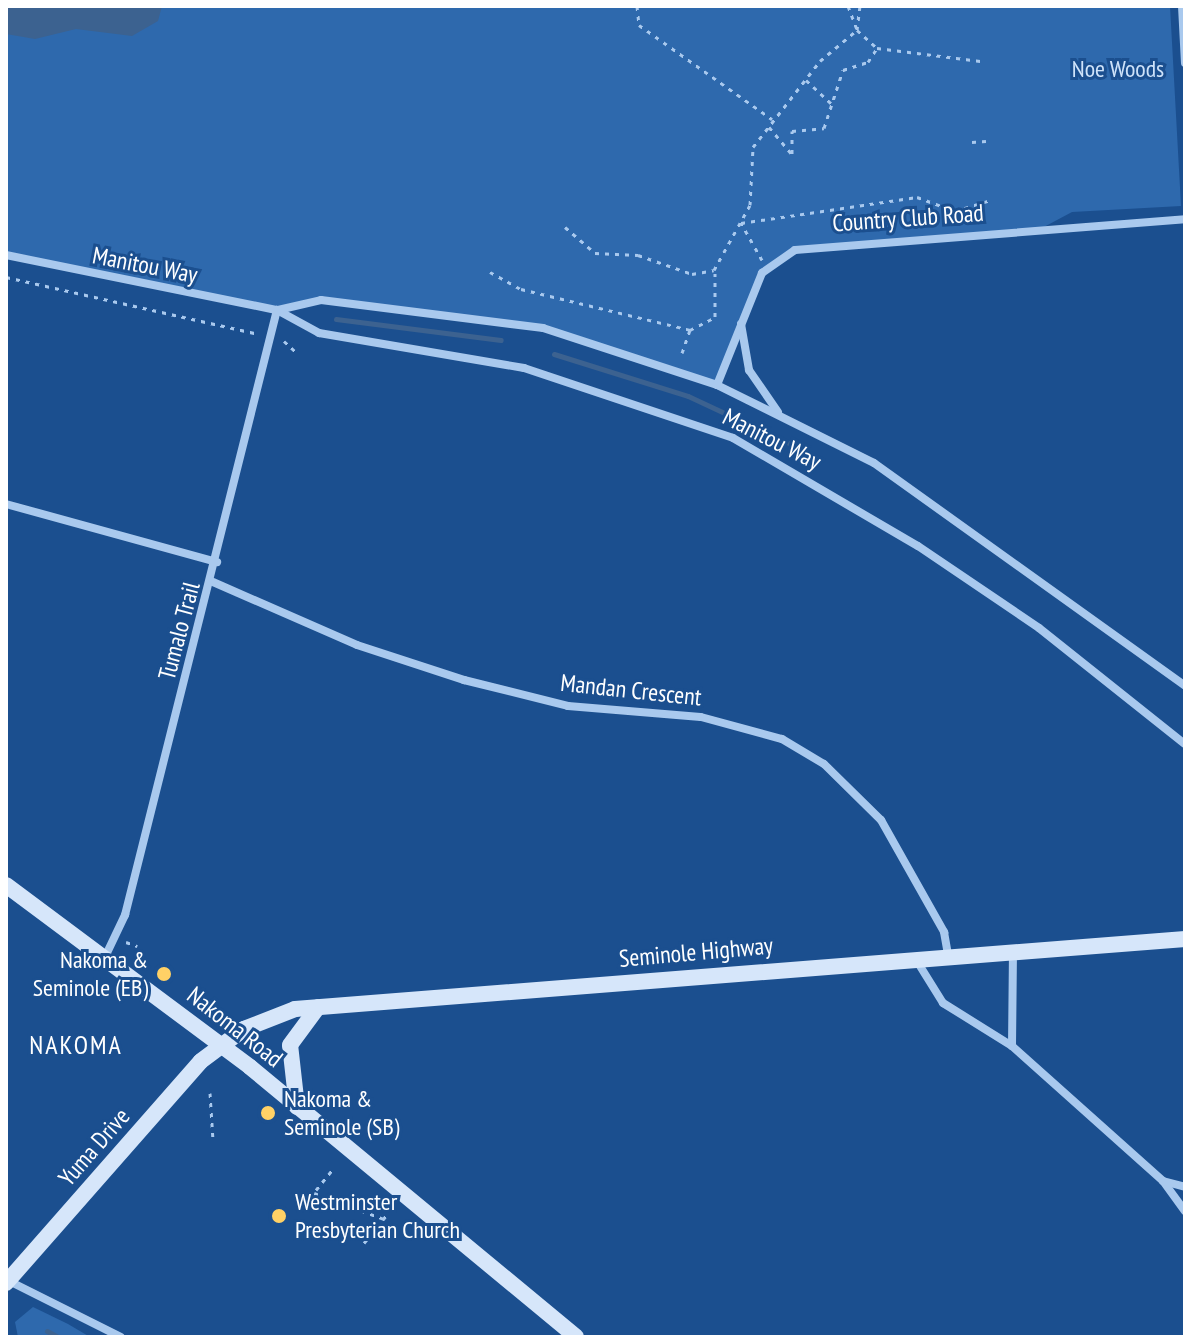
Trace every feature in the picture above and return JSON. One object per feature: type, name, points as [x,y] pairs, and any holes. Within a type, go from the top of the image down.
[{"type":"street","points":[[1182,6],[1185,63]]},
{"type":"street","name":"Country Club Road","points":[[768,268],[820,245],[1185,219]]},
{"type":"street","name":"Manitou Way","points":[[6,255],[277,310],[319,333],[592,386],[733,438],[918,546],[1039,628],[1185,744]]},
{"type":"street","points":[[717,385],[741,322],[768,268]]},
{"type":"street","name":"Manitou Way","points":[[277,310],[321,300],[543,328],[717,385],[874,463],[1185,686]]},
{"type":"street","name":"Tumalo Trail","points":[[105,957],[125,915],[213,582],[277,310]]},
{"type":"street","points":[[741,322],[749,370],[782,415]]},
{"type":"street","points":[[6,504],[217,562]]},
{"type":"street","name":"Mandan Crescent","points":[[213,582],[357,645],[464,680],[568,706],[701,717],[782,739],[824,764],[881,820],[944,932],[948,955]]},
{"type":"street","name":"Nakoma Road","points":[[6,885],[220,1045],[576,1337]]},
{"type":"street","name":"Seminole Highway","points":[[220,1045],[276,1015],[318,1007],[948,955],[1185,939]]},
{"type":"street","points":[[1012,1046],[1013,951]]},
{"type":"street","points":[[915,958],[943,1003],[1012,1046],[1163,1181],[1185,1211]]},
{"type":"street","points":[[297,1108],[290,1045],[318,1007]]},
{"type":"street","name":"Yuma Drive","points":[[7,1281],[220,1045]]},
{"type":"street","points":[[1163,1181],[1185,1187]]},
{"type":"street","points":[[7,1281],[121,1337]]},
{"type":"path","points":[[637,6],[639,25],[772,119]]},
{"type":"path","points":[[848,6],[857,30],[877,48],[980,61]]},
{"type":"path","points":[[490,272],[521,289],[690,330],[715,317],[715,268],[750,205],[751,155],[772,119],[857,30],[860,6]]},
{"type":"path","points":[[768,126],[792,154],[792,131],[824,128],[843,70],[868,62],[877,48]]},
{"type":"path","points":[[806,80],[832,104]]},
{"type":"path","points":[[972,142],[986,141]]},
{"type":"path","points":[[741,223],[917,197],[955,211],[990,200]]},
{"type":"path","points":[[741,223],[768,268]]},
{"type":"path","points":[[565,227],[595,253],[638,255],[692,274],[715,268]]},
{"type":"path","points":[[6,277],[273,337],[298,354]]},
{"type":"path","points":[[682,353],[690,330]]},
{"type":"path","points":[[210,1093],[213,1141]]},
{"type":"path","points":[[332,1170],[315,1192],[384,1219]]},
{"type":"path","points":[[364,1243],[387,1215]]},
{"type":"green space","name":"Noe Woods","points":[[6,6],[1170,6],[1181,206],[1072,212],[1042,228],[795,250],[762,273],[717,385],[590,341],[499,321],[321,300],[277,310],[6,255]]},
{"type":"green space","points":[[33,1307],[90,1337],[18,1337],[15,1322]]},
{"type":"shaded area","points":[[6,6],[162,6],[158,21],[132,36],[76,29],[35,39],[6,34]]},
{"type":"waterway","points":[[336,319],[501,340]]},
{"type":"waterway","points":[[554,354],[688,396],[793,445]]},
{"type":"waterway","points":[[47,1331],[58,1337]]},
{"type":"place","name":"Nakoma & Seminole (EB)","points":[[164,974]]},
{"type":"place","name":"Nakoma & Seminole (SB)","points":[[268,1113]]},
{"type":"place","name":"Westminster Presbyterian Church","points":[[279,1216]]},
{"type":"district","name":"NAKOMA","points":[[76,1045]]}]
